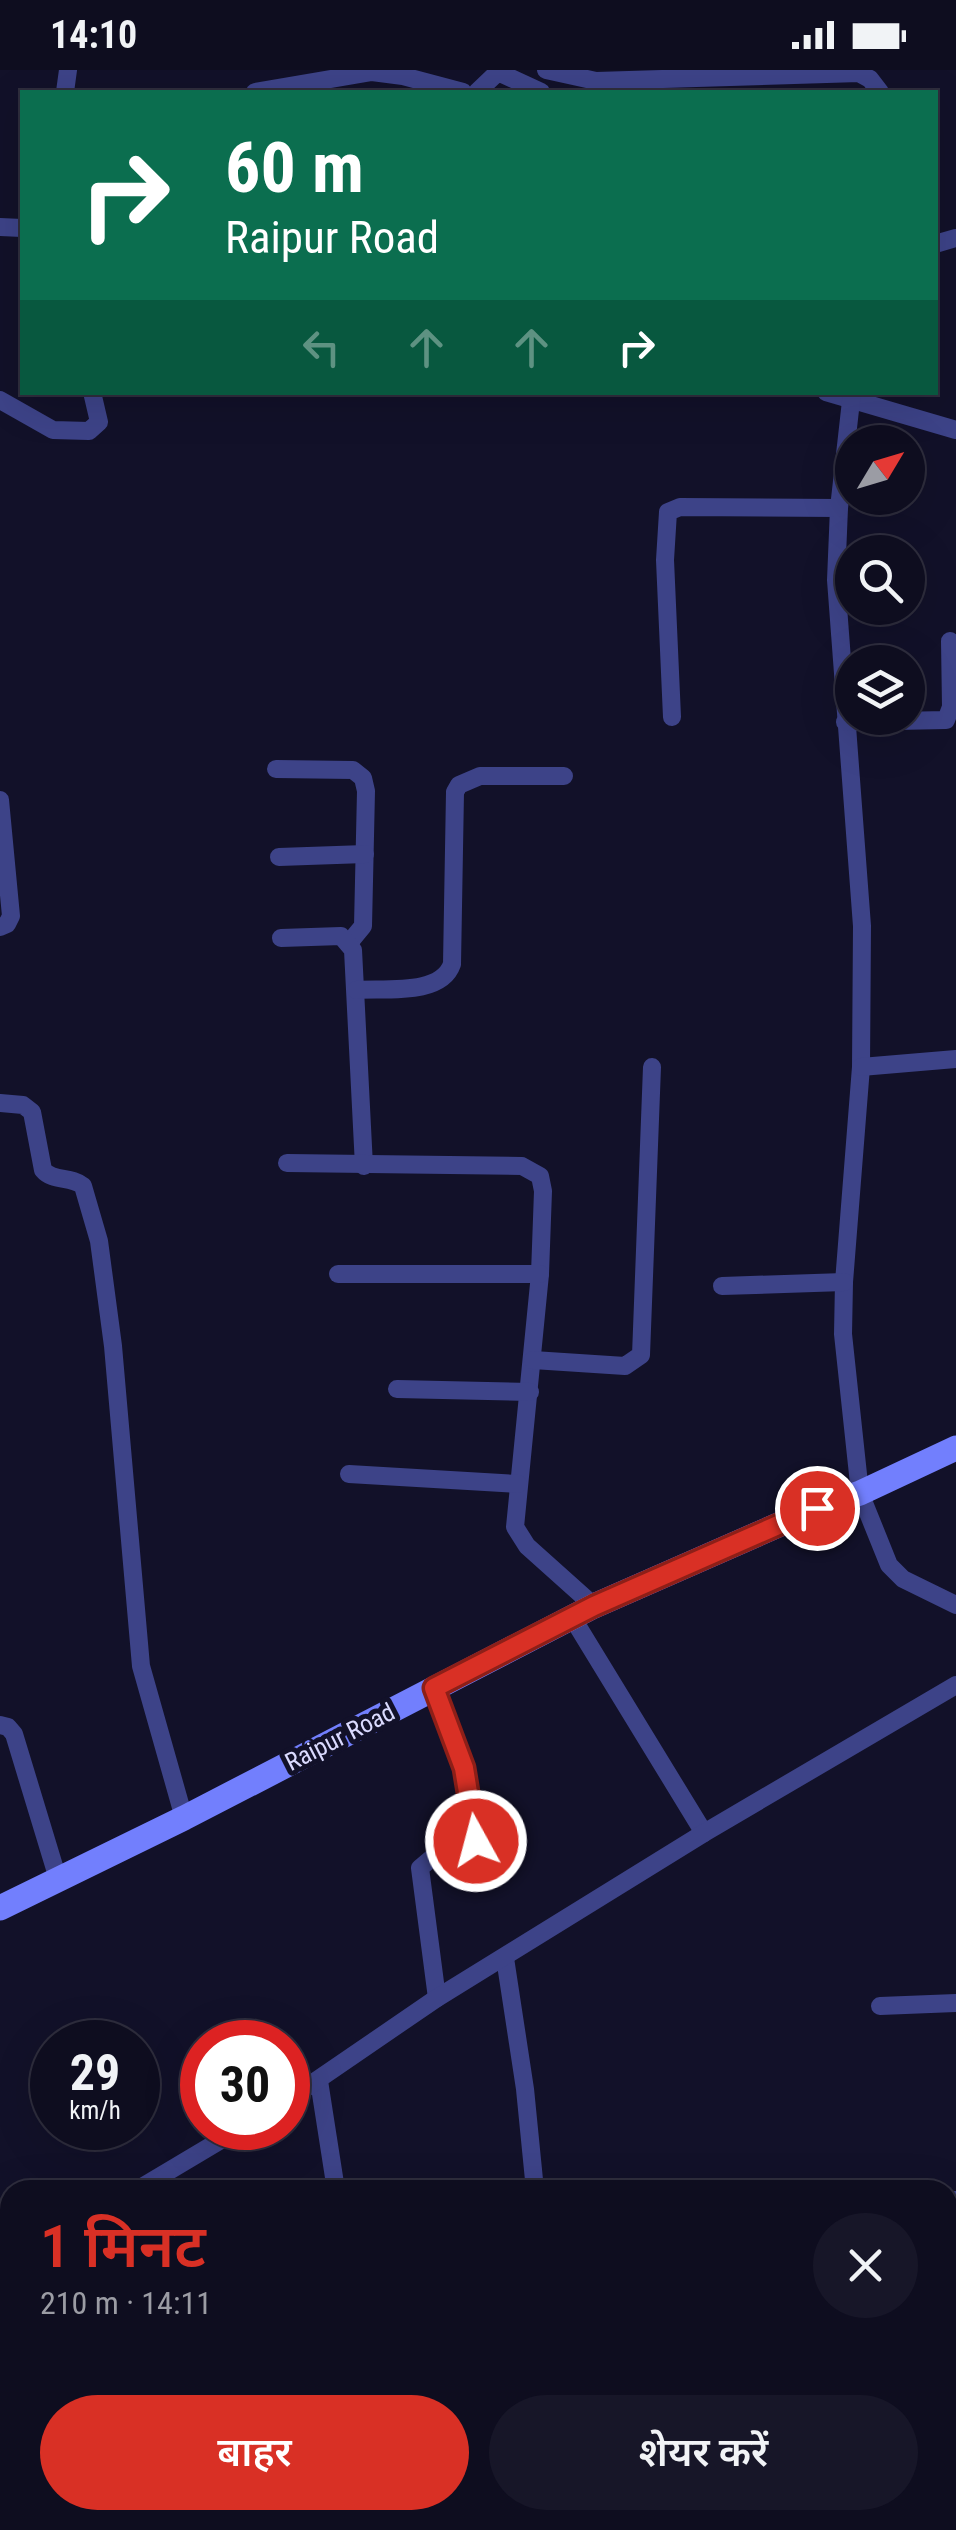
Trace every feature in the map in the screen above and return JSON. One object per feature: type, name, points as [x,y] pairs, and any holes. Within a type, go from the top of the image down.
[{"type":"main road","name":"Raipur Road","points":[[0,1908],[184,1818],[583,1611],[956,1448]]},
{"type":"street","points":[[546,70],[596,81],[859,73],[878,90]]},
{"type":"street","points":[[675,70],[702,80]]},
{"type":"street","points":[[276,90],[330,85],[372,72],[456,90]]},
{"type":"street","points":[[480,90],[498,72],[538,90]]},
{"type":"street","points":[[0,400],[53,430],[89,431],[98,426],[100,416],[93,395]]},
{"type":"street","points":[[848,425],[852,397],[956,430]]},
{"type":"street","points":[[672,717],[665,560],[668,512],[680,506],[835,508]]},
{"type":"street","points":[[838,515],[840,645]]},
{"type":"street","points":[[925,720],[946,720],[951,708],[950,641]]},
{"type":"street","points":[[845,735],[862,926],[861,1067],[843,1334],[860,1493],[892,1570],[902,1580],[956,1605]]},
{"type":"street","points":[[276,768],[353,770],[360,774],[366,792],[363,926],[350,942]]},
{"type":"street","points":[[356,990],[432,984],[449,973],[455,792],[459,785],[480,776],[564,776]]},
{"type":"street","points":[[0,800],[11,916],[0,927]]},
{"type":"street","points":[[279,858],[364,854]]},
{"type":"street","points":[[281,938],[335,935],[350,942],[355,960],[364,1166]]},
{"type":"street","points":[[861,1067],[956,1060]]},
{"type":"street","points":[[533,1360],[624,1366],[641,1355],[652,1067]]},
{"type":"street","points":[[0,1103],[22,1105],[32,1112],[43,1170],[83,1186],[100,1241],[125,1463],[141,1666],[184,1818]]},
{"type":"street","points":[[287,1164],[522,1166],[535,1171],[543,1182],[533,1360],[515,1517],[519,1537],[583,1611],[704,1833]]},
{"type":"street","points":[[338,1274],[540,1274]]},
{"type":"street","points":[[722,1286],[844,1282]]},
{"type":"street","points":[[396,1389],[530,1392]]},
{"type":"street","points":[[349,1474],[518,1484]]},
{"type":"street","points":[[310,2087],[437,1998],[704,1833],[956,1685]]},
{"type":"street","points":[[434,1688],[464,1768],[476,1837],[470,1849],[433,1857],[420,1868],[437,1998]]},
{"type":"street","points":[[0,1725],[14,1734],[58,1879]]},
{"type":"street","points":[[505,1958],[534,2180]]},
{"type":"street","points":[[880,2006],[956,2003]]},
{"type":"street","points":[[319,2081],[334,2180]]},
{"type":"street","points":[[153,2180],[204,2150]]},
{"type":"route","points":[[476,1841],[464,1768],[434,1688],[594,1606],[817,1508]]}]
